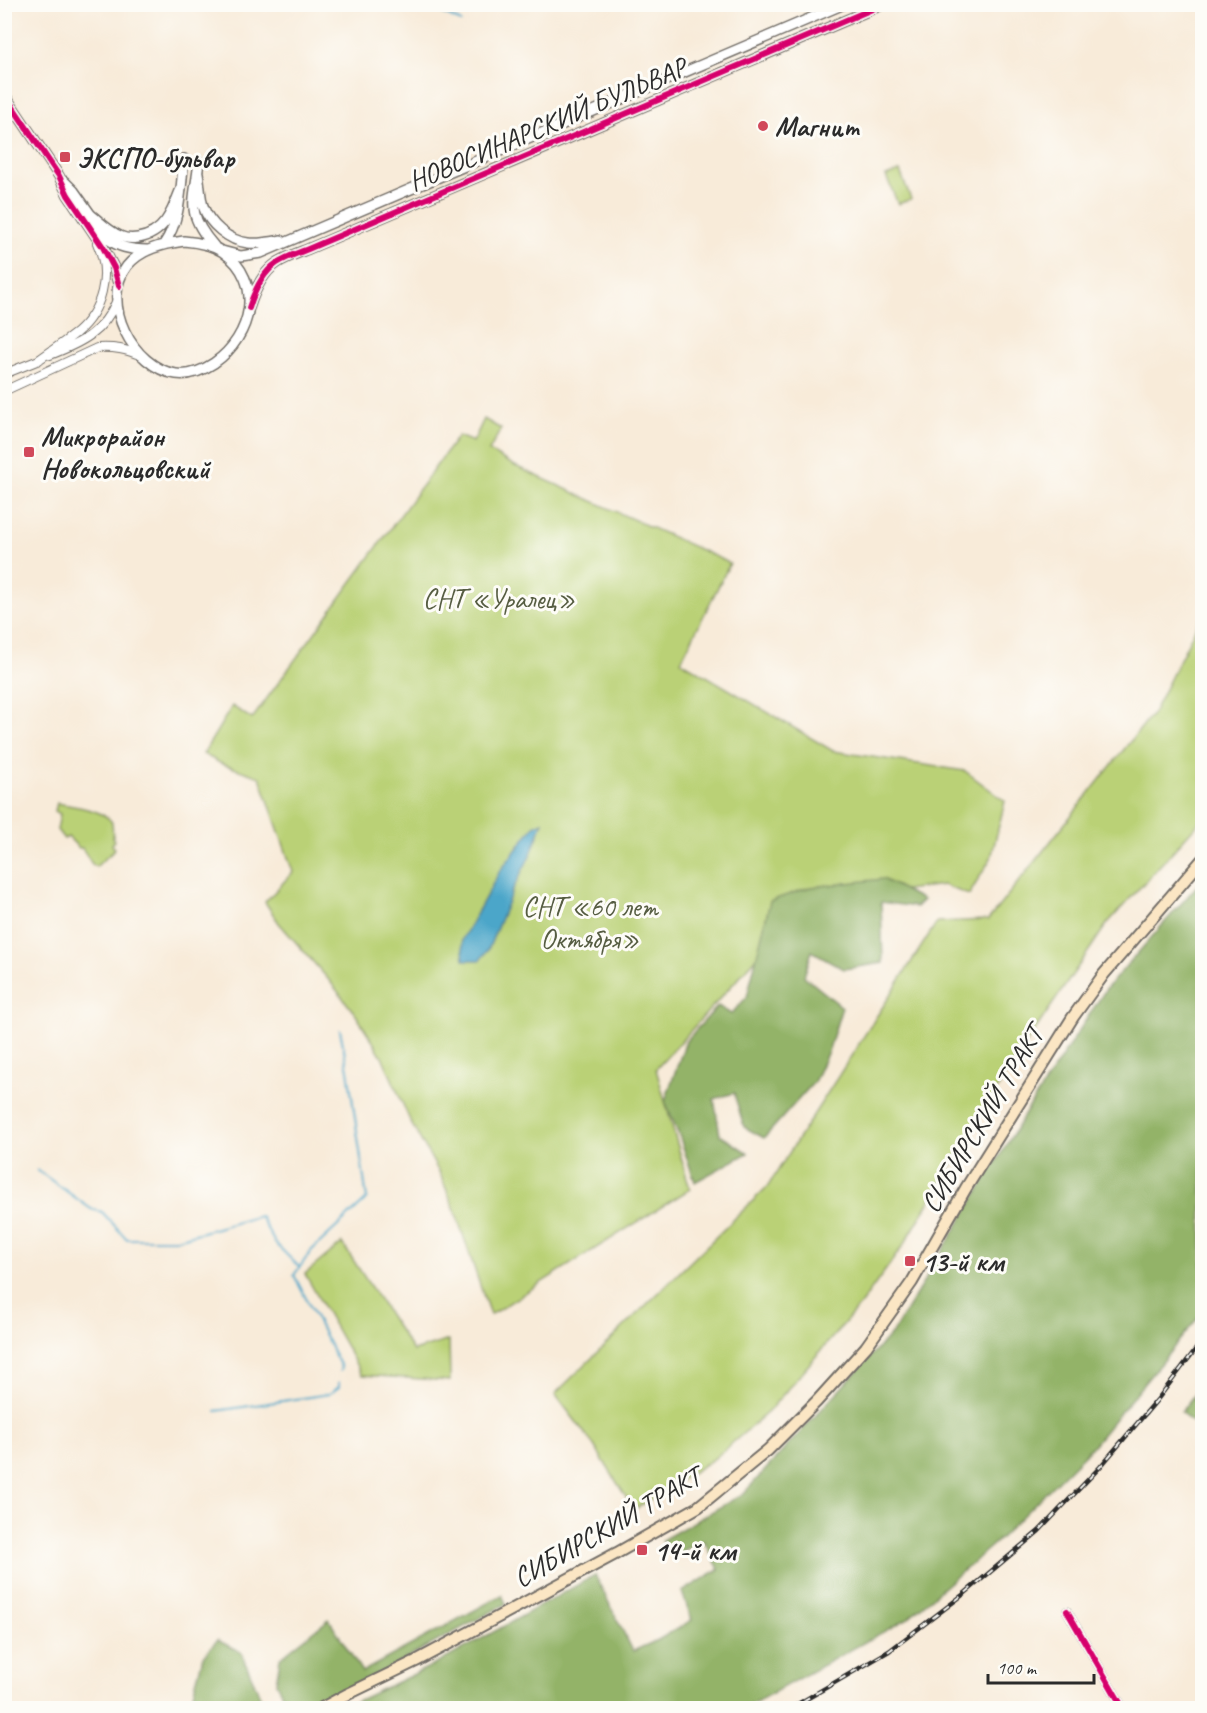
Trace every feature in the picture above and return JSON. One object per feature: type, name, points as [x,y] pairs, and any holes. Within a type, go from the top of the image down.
[{"type":"main road","name":"СИБИРСКИЙ ТРАКТ","points":[[322,1708],[416,1661],[698,1507],[768,1450],[866,1347],[912,1282],[973,1178],[1073,1017],[1104,974],[1203,860]]},
{"type":"street","name":"НОВОСИНАРСКИЙ БУЛЬВАР","points":[[219,250],[237,256],[253,255],[844,4]]},
{"type":"street","name":"НОВОСИНАРСКИЙ БУЛЬВАР","points":[[249,308],[260,283],[277,263],[884,4]]},
{"type":"street","points":[[4,94],[59,176],[68,195],[110,260],[119,286]]},
{"type":"street","points":[[164,244],[175,225],[179,210],[184,159]]},
{"type":"street","points":[[4,391],[97,348],[125,349],[175,374],[192,374],[224,357],[241,336],[246,323],[249,292],[247,282],[238,266],[203,234],[193,211],[199,161]]},
{"type":"street","points":[[198,173],[204,208],[216,227],[228,236],[241,242],[256,244],[295,238]]},
{"type":"street","points":[[59,176],[75,191],[113,243],[130,249],[147,250]]},
{"type":"street","points":[[89,213],[122,237],[129,239],[146,237],[158,230],[167,220],[180,191]]},
{"type":"street","points":[[37,361],[76,333],[90,318],[99,302],[104,283],[104,266],[100,250],[91,231]]},
{"type":"street","points":[[4,374],[83,341],[94,334],[109,315],[117,299],[120,280],[127,266],[147,250],[164,244],[192,241],[219,250]]},
{"type":"street","points":[[117,299],[122,327],[126,336],[142,356]]},
{"type":"street","points":[[1067,1611],[1123,1708]]},
{"type":"green space","points":[[900,171],[911,199],[898,204],[886,176]]},
{"type":"green space","points":[[484,419],[501,429],[489,451],[515,466],[730,563],[681,661],[833,751],[965,771],[1005,801],[991,858],[969,895],[943,885],[776,907],[761,953],[656,1069],[690,1189],[490,1315],[454,1208],[440,1174],[411,1123],[382,1056],[356,1015],[279,923],[265,902],[293,872],[260,777],[222,764],[203,754],[232,706],[252,719],[458,436],[473,442]]},
{"type":"green space","points":[[1202,615],[1202,819],[1107,924],[1012,1064],[905,1243],[861,1304],[768,1412],[715,1458],[634,1510],[593,1444],[555,1394],[768,1186],[937,922],[988,920],[1153,713]]},
{"type":"green space","points":[[57,803],[94,811],[111,821],[114,840],[112,845],[115,848],[96,867],[82,848],[79,848],[68,837],[64,839],[57,830],[60,814],[55,811]]},
{"type":"green space","points":[[883,879],[923,900],[916,907],[881,902],[883,963],[844,969],[812,951],[804,976],[842,1007],[829,1049],[814,1082],[764,1138],[744,1127],[734,1093],[714,1099],[720,1135],[748,1153],[695,1182],[665,1101],[686,1041],[718,1006],[731,1014],[747,997],[770,901],[810,887]]},
{"type":"green space","points":[[1202,880],[1202,1313],[1090,1449],[995,1543],[907,1619],[745,1708],[342,1708],[440,1662],[595,1575],[633,1651],[658,1640],[692,1620],[682,1592],[719,1569],[704,1541],[672,1556],[662,1540],[743,1494],[894,1331],[1028,1109],[1106,989]]},
{"type":"green space","points":[[342,1243],[413,1351],[449,1340],[450,1381],[362,1375],[305,1274]]},
{"type":"green space","points":[[1202,1384],[1202,1431],[1181,1412]]},
{"type":"green space","points":[[502,1595],[506,1604],[383,1671],[307,1708],[289,1708],[276,1683],[280,1658],[329,1619],[362,1672]]},
{"type":"green space","points":[[217,1640],[241,1652],[265,1708],[189,1708],[203,1657]]},
{"type":"water","points":[[543,822],[488,950],[480,960],[464,960],[462,940],[500,871],[534,826]]},
{"type":"waterway","points":[[425,4],[461,22]]},
{"type":"waterway","points":[[340,1030],[367,1199],[312,1250],[294,1275],[341,1367],[340,1371]]},
{"type":"waterway","points":[[37,1170],[91,1209],[102,1212],[127,1239],[177,1239],[260,1216],[275,1243],[299,1267]]},
{"type":"waterway","points":[[216,1411],[329,1394],[339,1387],[339,1382]]},
{"type":"railway","points":[[791,1708],[889,1651],[964,1594],[1039,1531],[1100,1467],[1157,1400],[1202,1341]]},
{"type":"cycle path","points":[[249,308],[263,277],[284,259],[884,4]]},
{"type":"cycle path","points":[[4,94],[103,247],[114,268],[119,286]]},
{"type":"cycle path","points":[[1067,1611],[1123,1708]]},
{"type":"place","name":"Магнит","points":[[763,126]]},
{"type":"place","name":"ЭКСПО-бульвар","points":[[65,157]]},
{"type":"place","name":"Микрорайон Новокольцовский","points":[[29,452]]},
{"type":"place","name":"13-й км","points":[[910,1261]]},
{"type":"place","name":"14-й км","points":[[642,1550]]},
{"type":"park label","name":"СНТ «Уралец»","points":[[499,598]]},
{"type":"park label","name":"СНТ «60 лет Октября»","points":[[590,922]]}]
